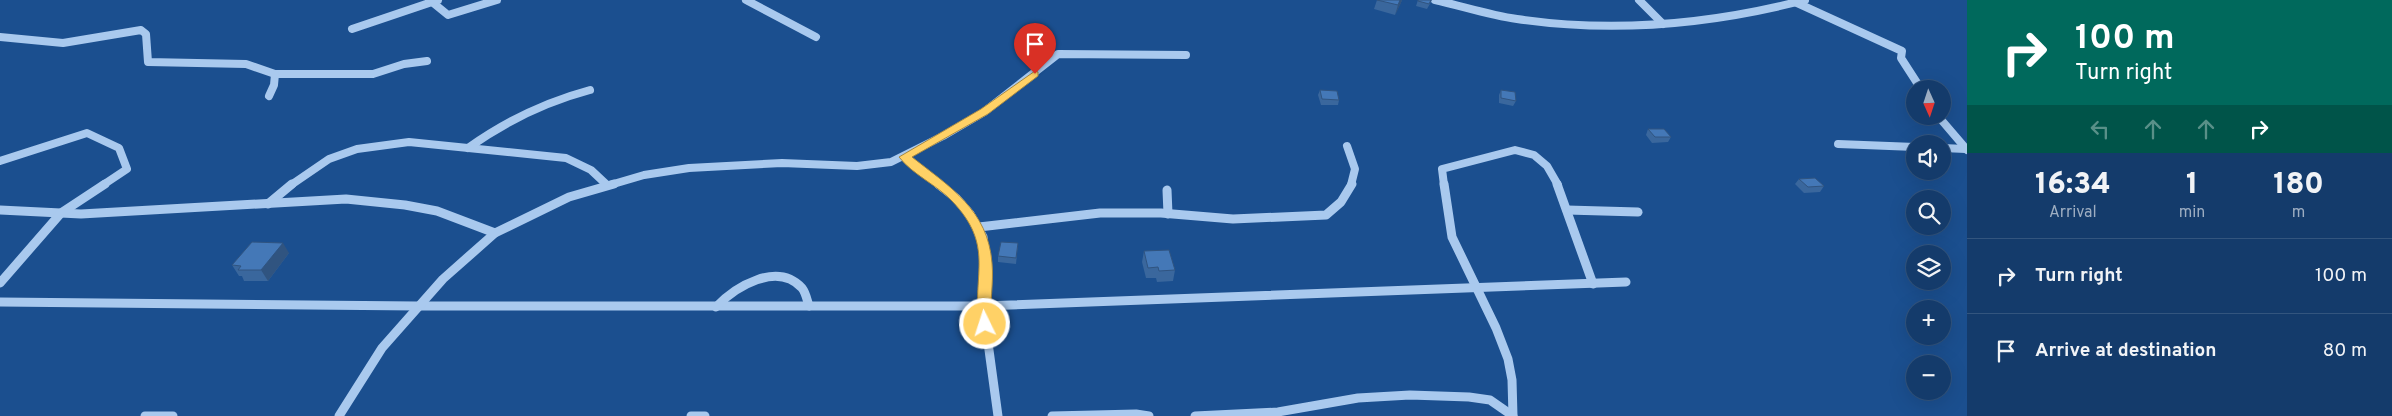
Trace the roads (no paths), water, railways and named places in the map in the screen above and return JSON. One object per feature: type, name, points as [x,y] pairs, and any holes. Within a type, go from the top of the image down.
[{"type":"street","points":[[352,29],[435,1],[448,15],[497,0]]},
{"type":"street","points":[[746,0],[816,37]]},
{"type":"street","points":[[755,4],[765,0]]},
{"type":"street","points":[[1435,0],[1515,19],[1561,24],[1663,24],[1754,13],[1794,1],[1806,0]]},
{"type":"street","points":[[1475,10],[1478,0]]},
{"type":"street","points":[[1639,0],[1663,24]]},
{"type":"street","points":[[1794,1],[1902,51],[1901,58],[1916,80]]},
{"type":"street","points":[[0,37],[63,42],[141,30],[146,34],[148,62],[246,64],[275,74],[373,74],[404,64],[427,61]]},
{"type":"street","points":[[339,416],[382,348],[417,306],[443,279],[495,233],[569,197],[644,175],[689,168],[782,163],[873,165],[904,157],[984,112],[1058,54],[1186,55]]},
{"type":"street","points":[[269,96],[274,85],[275,74]]},
{"type":"street","points":[[468,148],[496,127],[530,109],[559,98],[590,90]]},
{"type":"street","points":[[1946,125],[1967,150]]},
{"type":"street","points":[[0,161],[87,133],[120,148],[127,170],[61,213],[0,283]]},
{"type":"street","points":[[267,204],[300,177],[322,164],[357,149],[409,142],[566,158],[591,170],[607,185]]},
{"type":"street","points":[[1838,144],[1906,147]]},
{"type":"street","points":[[979,227],[1051,217],[1100,213],[1168,214],[1233,219],[1326,215],[1333,211],[1352,183],[1355,170],[1353,158],[1347,146]]},
{"type":"street","points":[[1951,149],[1967,150]]},
{"type":"street","points":[[1513,416],[1513,384],[1508,359],[1492,318],[1476,289],[1451,234],[1442,169],[1515,150],[1534,156],[1548,166],[1555,177],[1592,284]]},
{"type":"street","points":[[904,157],[956,198],[979,227],[983,237],[986,265],[983,306],[998,416]]},
{"type":"street","points":[[1167,190],[1168,214]]},
{"type":"street","points":[[0,210],[114,213],[346,199],[405,205],[437,211],[495,233]]},
{"type":"street","points":[[1567,210],[1638,212]]},
{"type":"street","points":[[716,306],[734,290],[760,279],[773,278],[789,280],[803,288],[808,306]]},
{"type":"street","points":[[0,302],[417,306],[983,306],[1626,282]]},
{"type":"street","points":[[1195,416],[1278,412],[1358,398],[1410,395],[1469,397],[1490,400],[1513,416]]},
{"type":"street","points":[[1052,416],[1136,414],[1149,416]]},
{"type":"street","points":[[145,416],[173,416]]},
{"type":"street","points":[[691,416],[705,416]]}]
